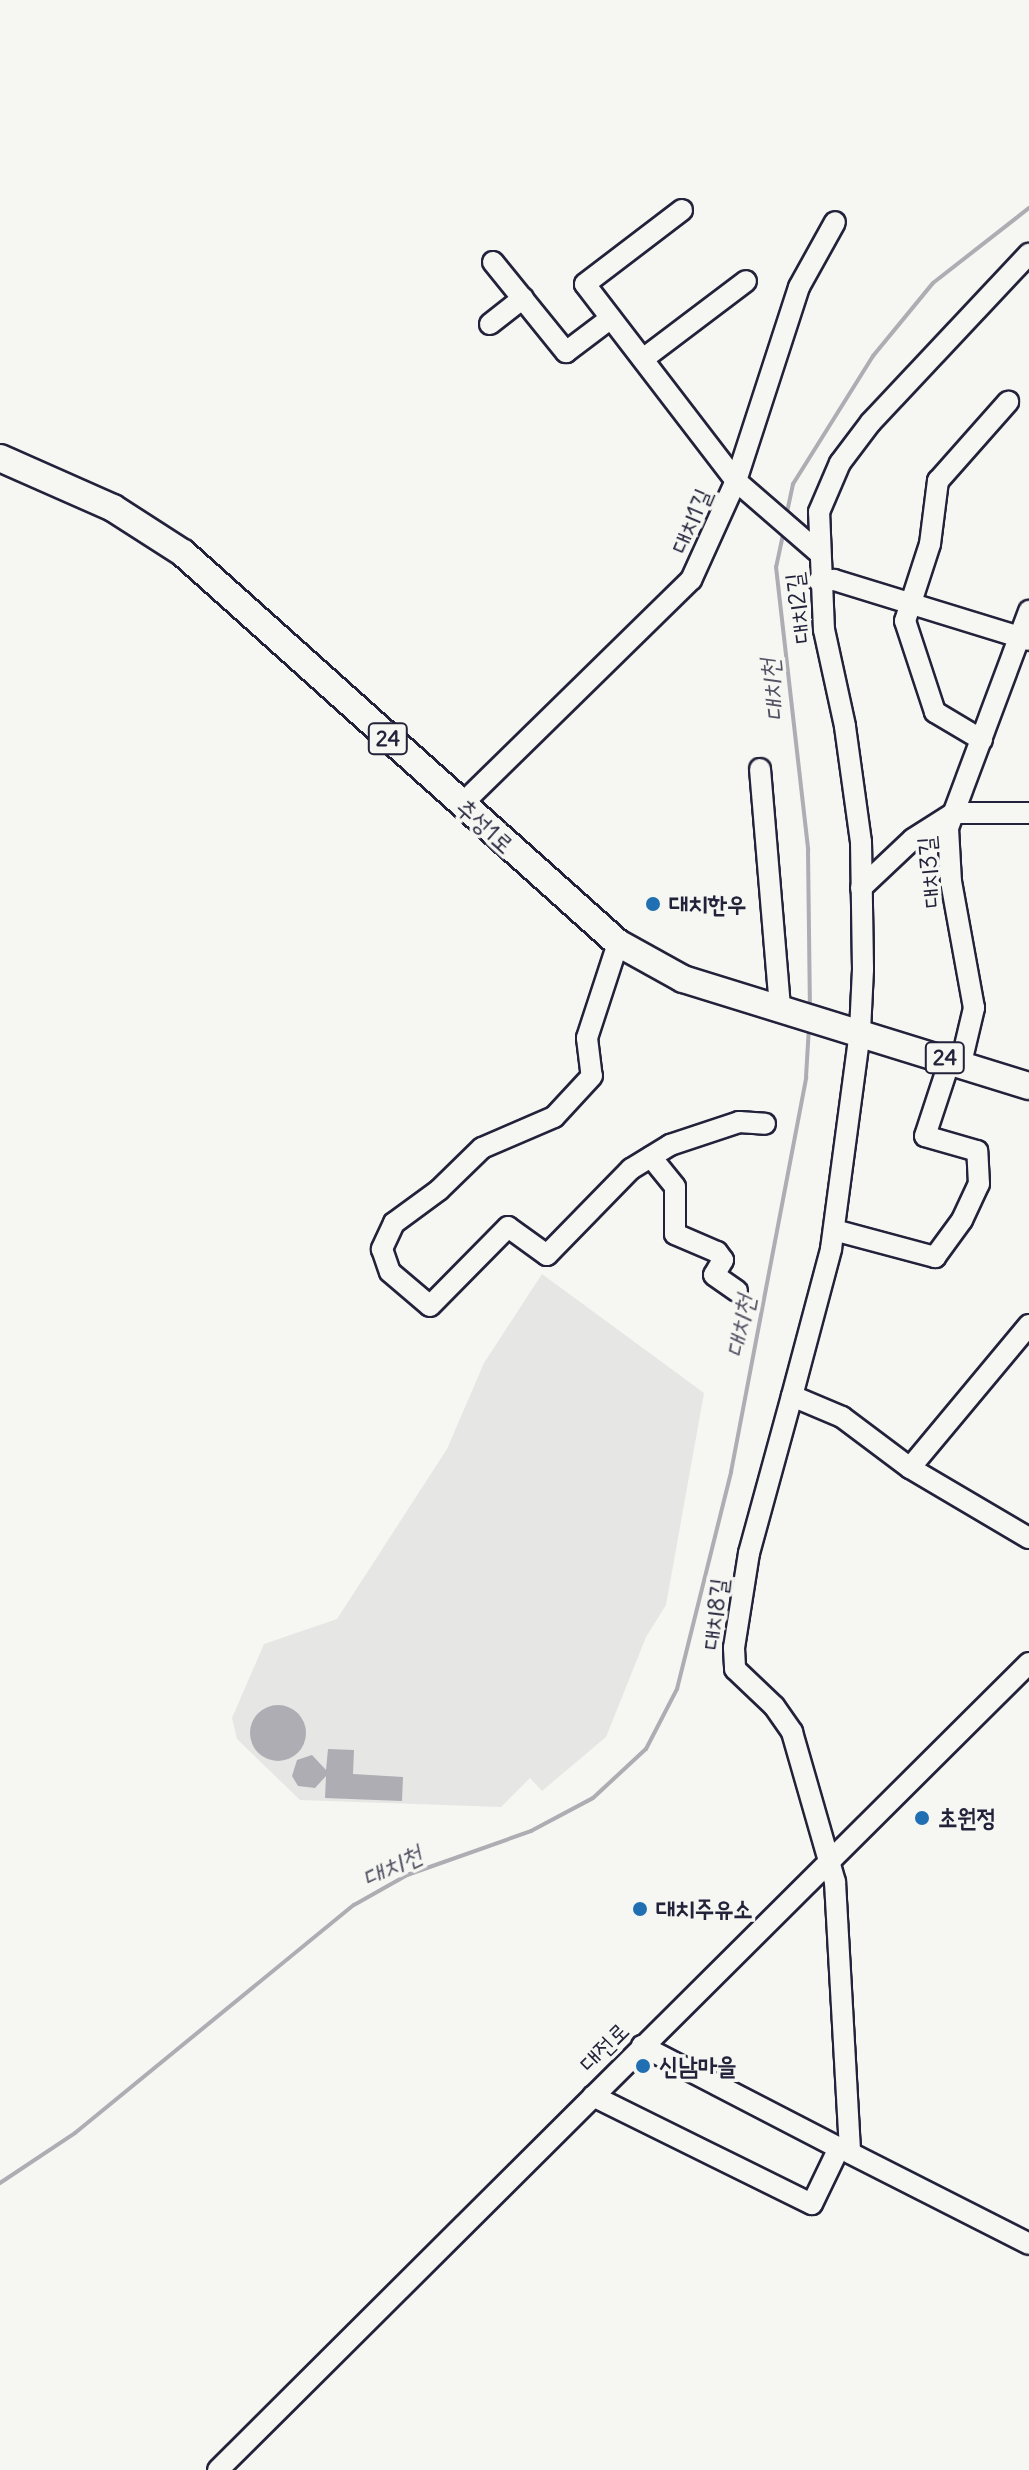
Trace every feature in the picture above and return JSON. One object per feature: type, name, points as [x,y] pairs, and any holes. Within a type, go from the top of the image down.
[{"type":"main road","name":"추성1로","points":[[0,458],[113,508],[183,553],[618,943],[683,979],[860,1031],[1029,1086]]},
{"type":"street","name":"대치1길","points":[[461,805],[691,580],[736,481],[585,284],[682,210]]},
{"type":"street","points":[[810,546],[750,498],[736,481],[799,287],[835,222]]},
{"type":"street","name":"대치2길","points":[[860,1031],[861,888],[845,726],[810,546],[819,512],[840,463],[1029,254]]},
{"type":"street","points":[[493,262],[566,352],[611,318]]},
{"type":"street","points":[[643,359],[746,281]]},
{"type":"street","points":[[490,324],[523,298]]},
{"type":"street","points":[[982,740],[935,712],[905,621],[907,603],[930,544],[938,481],[1008,402]]},
{"type":"street","points":[[819,581],[834,580],[1024,638]]},
{"type":"street","name":"대치3길","points":[[834,1230],[935,1257],[962,1220],[979,1184],[977,1151],[925,1136],[974,1008],[951,882],[948,828],[1024,638],[1029,611]]},
{"type":"street","points":[[760,769],[780,1008]]},
{"type":"street","points":[[861,888],[913,839],[954,813],[1029,813]]},
{"type":"street","points":[[618,943],[587,1038],[592,1076],[554,1117],[482,1148],[439,1190],[394,1223],[382,1249],[390,1272],[430,1306],[508,1227],[547,1255],[631,1169],[670,1145],[739,1122],[765,1124]]},
{"type":"street","name":"대치8길","points":[[844,2150],[835,1882],[827,1865],[792,1732],[774,1706],[735,1669],[749,1553],[834,1230],[860,1031]]},
{"type":"street","points":[[651,1157],[675,1187],[675,1234],[717,1252],[723,1260],[714,1275],[737,1291]]},
{"type":"street","points":[[910,1468],[1029,1325]]},
{"type":"street","points":[[792,1396],[842,1417],[910,1468],[1029,1538]]},
{"type":"street","name":"대전로","points":[[218,2470],[1029,1663]]},
{"type":"street","points":[[642,2046],[1029,2244]]},
{"type":"street","points":[[593,2096],[812,2204],[844,2150]]},
{"type":"shaded area","points":[[542,1274],[704,1393],[666,1605],[646,1637],[606,1737],[542,1791],[530,1778],[501,1807],[300,1800],[237,1739],[232,1718],[264,1644],[337,1619],[447,1449],[484,1363]]},
{"type":"shaded area","points":[[278,1705],[298,1713],[306,1733],[298,1753],[278,1761],[258,1753],[250,1733],[258,1713]]},
{"type":"shaded area","points":[[328,1749],[354,1750],[353,1774],[403,1777],[402,1801],[325,1798],[326,1776],[315,1788],[298,1786],[292,1776],[297,1760],[312,1755],[326,1770]]},
{"type":"waterway","name":"대치천","points":[[786,517],[793,484],[873,356],[933,283],[1029,208]]},
{"type":"waterway","name":"대치천","points":[[784,530],[776,567],[808,850],[810,1010]]},
{"type":"waterway","name":"대치천","points":[[0,2183],[75,2133],[354,1905],[407,1875],[531,1831],[593,1798],[646,1749],[677,1689],[731,1472],[806,1077],[809,1027]]},
{"type":"place","name":"대치한우","points":[[653,904]]},
{"type":"place","name":"초원정","points":[[922,1818]]},
{"type":"place","name":"대치주유소","points":[[640,1909]]},
{"type":"place","name":"신남마을","points":[[643,2066]]}]
